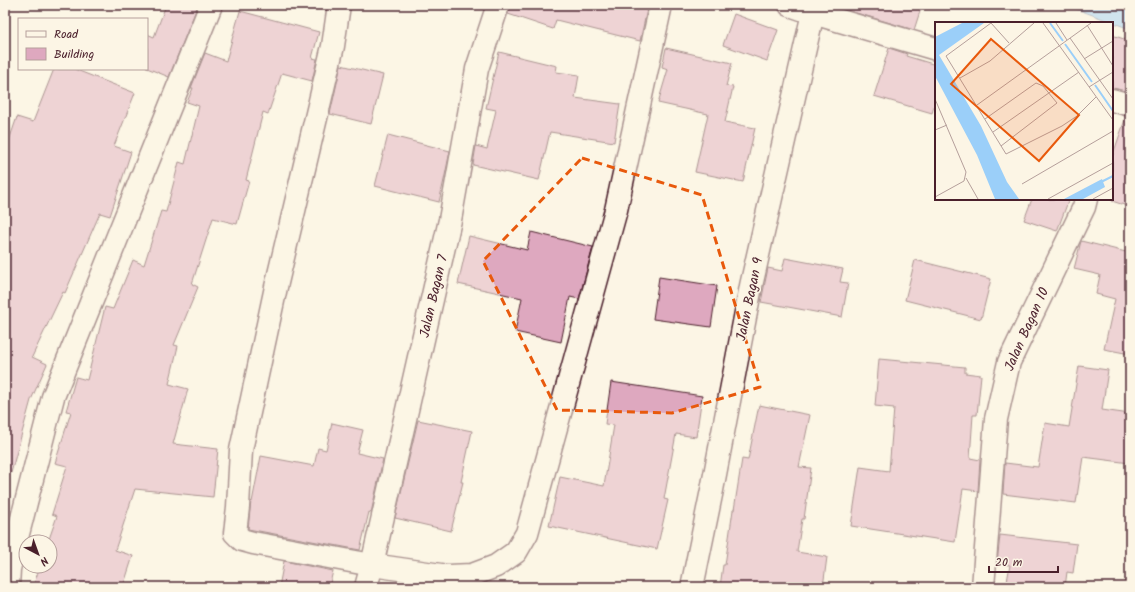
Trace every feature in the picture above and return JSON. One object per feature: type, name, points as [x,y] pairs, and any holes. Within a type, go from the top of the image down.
[{"type":"street","points":[[8,587],[9,569],[53,397],[211,5]]},
{"type":"street","points":[[340,5],[333,46],[276,287],[241,450],[235,533],[242,540],[254,543],[372,565],[448,576],[472,575],[496,566],[516,552],[526,534],[616,210],[661,5]]},
{"type":"street","name":"Jalan Bagan 7","points":[[366,587],[450,220],[477,69],[498,5]]},
{"type":"street","points":[[790,5],[935,49]]},
{"type":"street","name":"Jalan Bagan 9","points":[[692,587],[751,286],[813,13]]},
{"type":"street","name":"Jalan Bagan 10","points":[[983,587],[996,419],[1009,362],[1084,208],[1086,200]]},
{"type":"highlighted area","points":[[582,158],[702,195],[760,387],[672,413],[557,410],[483,261]]},
{"type":"water","points":[[1066,5],[1130,5],[1130,29]]},
{"type":"building","points":[[166,5],[198,5],[169,77],[148,68],[148,34],[154,37]]},
{"type":"building","points":[[510,5],[648,5],[640,41],[556,20],[553,29],[508,14]]},
{"type":"building","points":[[836,5],[922,5],[914,30],[836,7]]},
{"type":"building","points":[[240,11],[319,32],[312,58],[317,59],[312,81],[282,73],[268,114],[263,112],[246,180],[249,181],[237,224],[213,218],[192,284],[198,287],[174,345],[178,346],[169,384],[188,389],[173,444],[218,449],[213,497],[135,489],[115,550],[133,556],[123,587],[33,587],[37,574],[58,574],[58,534],[51,534],[57,516],[52,514],[67,466],[55,463],[71,412],[66,411],[76,377],[87,380],[105,307],[113,309],[133,260],[144,265],[161,211],[166,212],[179,162],[185,164],[199,106],[187,102],[205,53],[226,61]]},
{"type":"building","points":[[734,14],[778,30],[767,61],[723,45]]},
{"type":"building","points":[[1113,35],[1130,41],[1130,92],[1113,88]]},
{"type":"building","points":[[666,48],[732,63],[726,86],[733,87],[725,122],[755,128],[743,182],[695,172],[708,114],[658,103],[668,69],[662,67]]},
{"type":"building","points":[[889,48],[907,54],[906,56],[935,65],[935,103],[932,113],[874,96]]},
{"type":"building","points":[[499,52],[557,66],[556,72],[579,75],[575,98],[620,104],[614,142],[550,132],[539,180],[473,165],[476,146],[487,149],[496,110],[486,108]]},
{"type":"building","points":[[341,65],[383,75],[371,124],[330,114]]},
{"type":"building","points":[[54,70],[77,70],[135,93],[114,146],[131,152],[110,216],[100,213],[65,293],[63,292],[32,357],[47,364],[31,400],[11,473],[5,472],[5,152],[17,117],[33,122]]},
{"type":"building","points":[[1126,117],[1130,117],[1130,207],[1112,201],[1113,154]]},
{"type":"building","points":[[388,135],[450,151],[439,202],[375,186]]},
{"type":"building","points":[[1032,200],[1069,200],[1057,231],[1024,220]]},
{"type":"building","points":[[531,232],[593,247],[579,299],[570,297],[561,342],[515,332],[522,298],[458,284],[469,236],[527,250]]},
{"type":"building","points":[[1081,241],[1130,253],[1130,354],[1104,349],[1115,299],[1096,294],[1100,275],[1074,269]]},
{"type":"building","points":[[785,258],[843,269],[840,282],[848,283],[842,317],[761,302],[768,268],[782,271]]},
{"type":"building","points":[[915,260],[991,279],[981,319],[905,300]]},
{"type":"building","points":[[659,277],[717,286],[711,327],[653,319]]},
{"type":"building","points":[[879,359],[965,367],[965,373],[981,375],[977,415],[973,415],[970,458],[980,460],[978,491],[963,489],[955,542],[851,526],[860,467],[889,471],[894,408],[875,406]]},
{"type":"building","points":[[1079,366],[1108,370],[1102,410],[1130,414],[1130,463],[1083,457],[1076,503],[1003,494],[1005,463],[1038,467],[1045,423],[1069,427]]},
{"type":"building","points":[[611,382],[702,396],[696,437],[676,434],[664,499],[668,500],[657,549],[549,526],[560,477],[604,486],[614,425],[605,424]]},
{"type":"building","points":[[759,405],[810,415],[799,467],[811,468],[804,519],[802,519],[797,552],[827,557],[823,587],[720,587],[723,565],[725,565],[742,459],[748,460]]},
{"type":"building","points":[[418,420],[472,431],[461,482],[463,482],[451,531],[395,518]]},
{"type":"building","points":[[332,423],[363,430],[357,453],[383,459],[371,513],[369,512],[360,550],[248,529],[251,501],[252,502],[261,456],[314,466],[318,448],[326,450]]},
{"type":"building","points":[[1000,535],[1077,544],[1073,573],[1067,572],[1065,587],[1006,587],[1010,565],[997,564]]},
{"type":"building","points":[[284,561],[333,571],[329,587],[279,587]]}]
